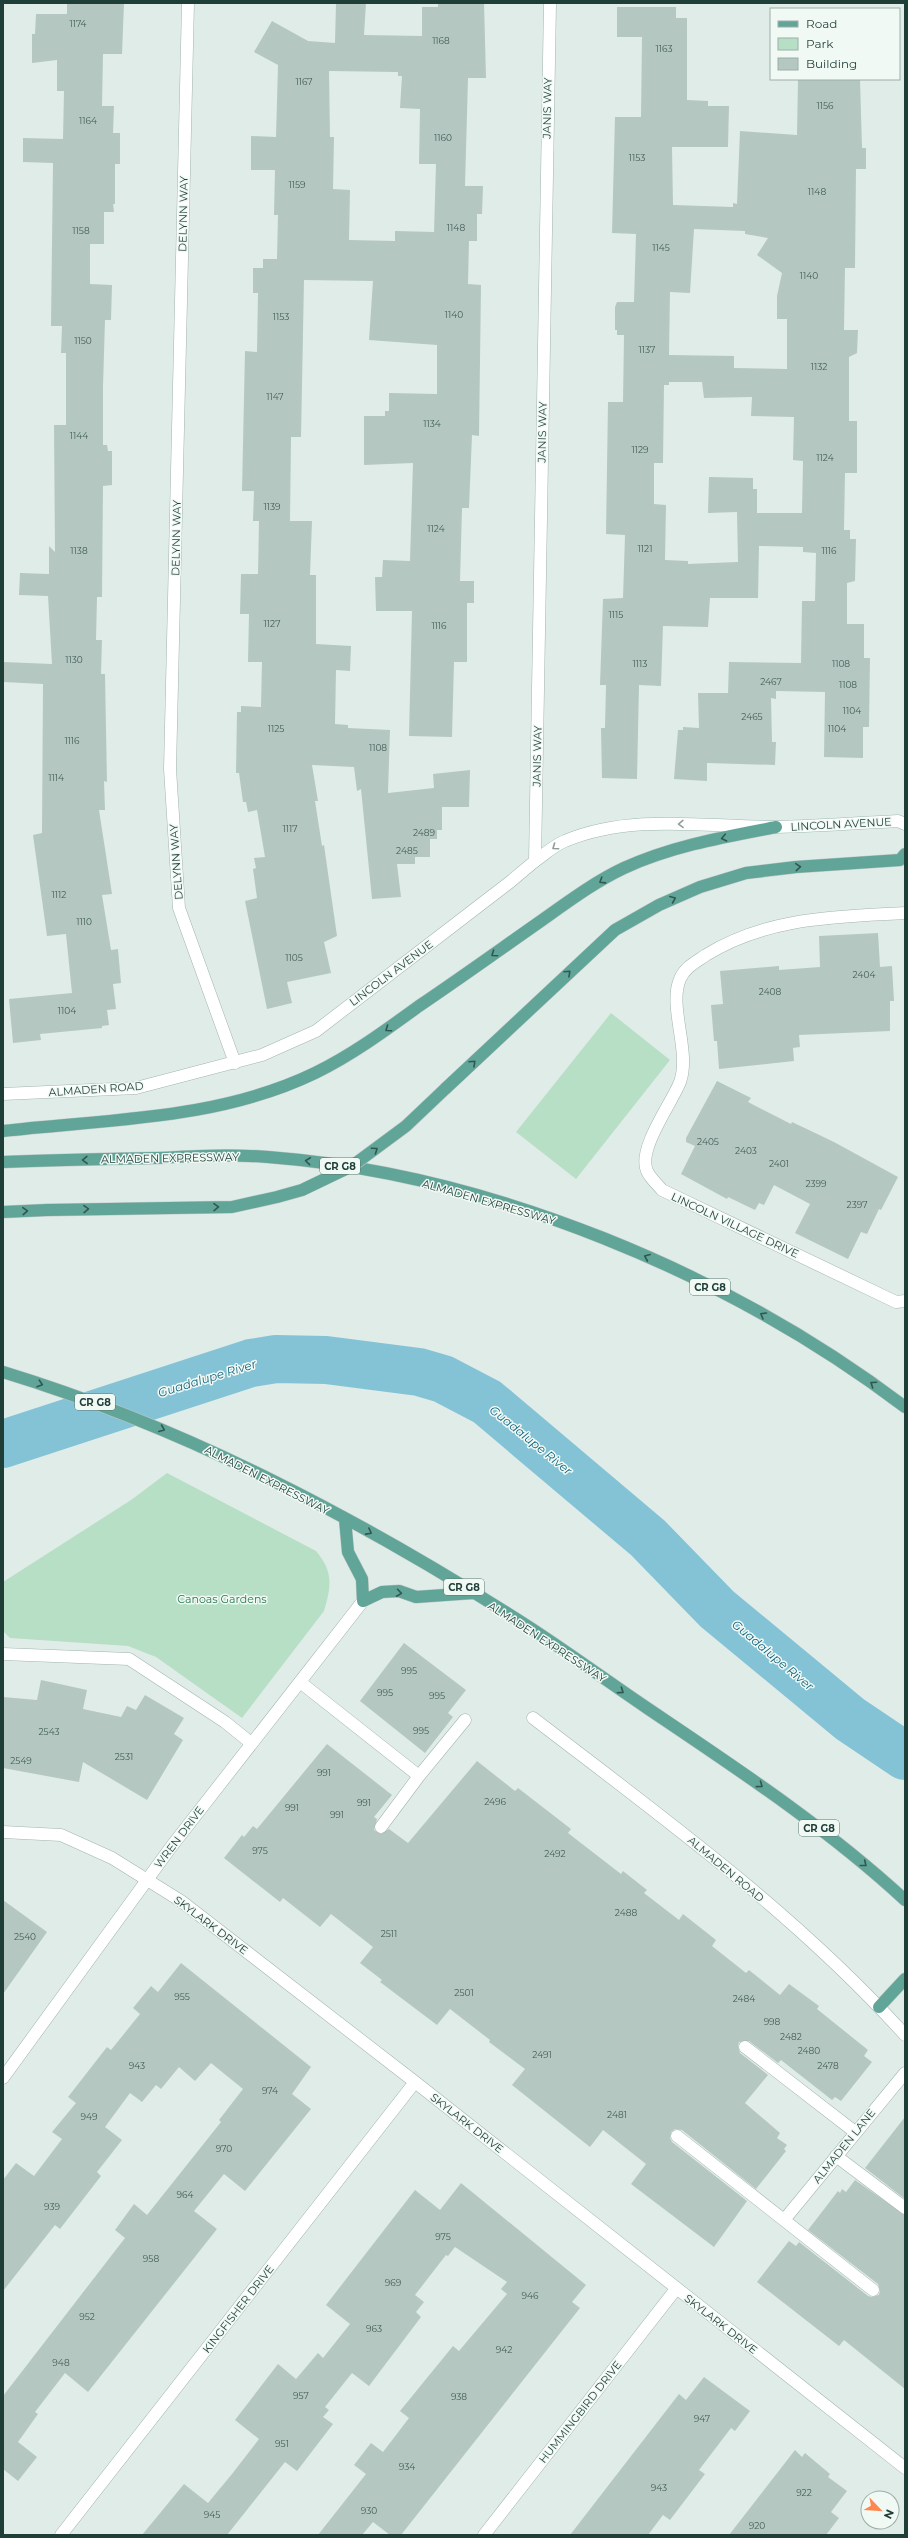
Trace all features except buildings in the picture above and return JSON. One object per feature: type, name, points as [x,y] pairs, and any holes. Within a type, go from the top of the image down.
[{"type":"main road","points":[[3,1130],[81,1122],[156,1117],[234,1103],[314,1073],[370,1041],[560,907],[622,869],[681,848],[776,827]]},
{"type":"main road","points":[[3,1212],[232,1207],[302,1190],[352,1166],[406,1126],[615,930],[659,905],[700,887],[746,873],[796,867],[900,860],[905,854]]},
{"type":"main road","name":"ALMADEN EXPRESSWAY","points":[[3,1162],[220,1156],[266,1157],[317,1162],[446,1188],[579,1230],[649,1258],[723,1293],[819,1347],[905,1407]]},
{"type":"main road","name":"ALMADEN EXPRESSWAY","points":[[3,1372],[79,1396],[230,1459],[409,1553],[530,1628],[728,1762],[815,1825],[878,1875],[905,1900]]},
{"type":"main road","points":[[345,1519],[348,1552],[362,1579],[363,1601],[382,1592],[399,1591],[416,1597],[473,1593]]},
{"type":"main road","points":[[879,2007],[905,1979]]},
{"type":"street","name":"DELYNN WAY","points":[[188,3],[170,769],[179,908],[235,1063]]},
{"type":"street","name":"JANIS WAY","points":[[535,861],[550,3]]},
{"type":"street","name":"LINCOLN AVENUE","points":[[235,1063],[286,1046],[316,1031],[510,882],[535,861],[564,841],[602,830],[636,826],[694,824],[776,827],[898,821],[905,824]]},
{"type":"street","name":"LINCOLN VILLAGE DRIVE","points":[[905,913],[816,918],[758,930],[717,949],[688,966],[680,979],[677,993],[683,1068],[680,1082],[647,1149],[647,1171],[662,1190],[896,1302],[905,1301]]},
{"type":"street","name":"ALMADEN ROAD","points":[[3,1094],[136,1088],[235,1063]]},
{"type":"street","name":"WREN DRIVE","points":[[3,2078],[147,1879],[251,1743],[363,1601]]},
{"type":"street","points":[[3,1654],[129,1659],[251,1743]]},
{"type":"street","points":[[300,1682],[419,1776]]},
{"type":"street","name":"ALMADEN ROAD","points":[[533,1718],[695,1843],[786,1920],[879,2007],[905,2035]]},
{"type":"street","points":[[380,1827],[465,1720]]},
{"type":"street","name":"SKYLARK DRIVE","points":[[3,1832],[61,1835],[112,1858],[181,1901],[415,2082],[905,2468]]},
{"type":"street","points":[[746,2047],[855,2132]]},
{"type":"street","name":"ALMADEN LANE","points":[[784,2220],[905,2073]]},
{"type":"street","name":"KINGFISHER DRIVE","points":[[61,2535],[415,2082]]},
{"type":"street","points":[[677,2136],[873,2290]]},
{"type":"street","points":[[836,2156],[905,2208]]},
{"type":"street","name":"HUMMINGBIRD DRIVE","points":[[484,2535],[676,2289]]},
{"type":"green space","points":[[611,1013],[670,1060],[576,1179],[516,1132]]},
{"type":"green space","name":"Canoas Gardens","points":[[167,1473],[316,1551],[326,1566],[329,1587],[324,1611],[242,1718],[156,1657],[128,1646],[10,1638],[3,1631],[3,1582],[131,1500]]},
{"type":"waterway","name":"Guadalupe River","points":[[3,1444],[251,1363],[276,1359],[326,1360],[419,1372],[443,1379],[487,1402],[648,1538],[717,1609],[850,1719],[905,1756]]}]
